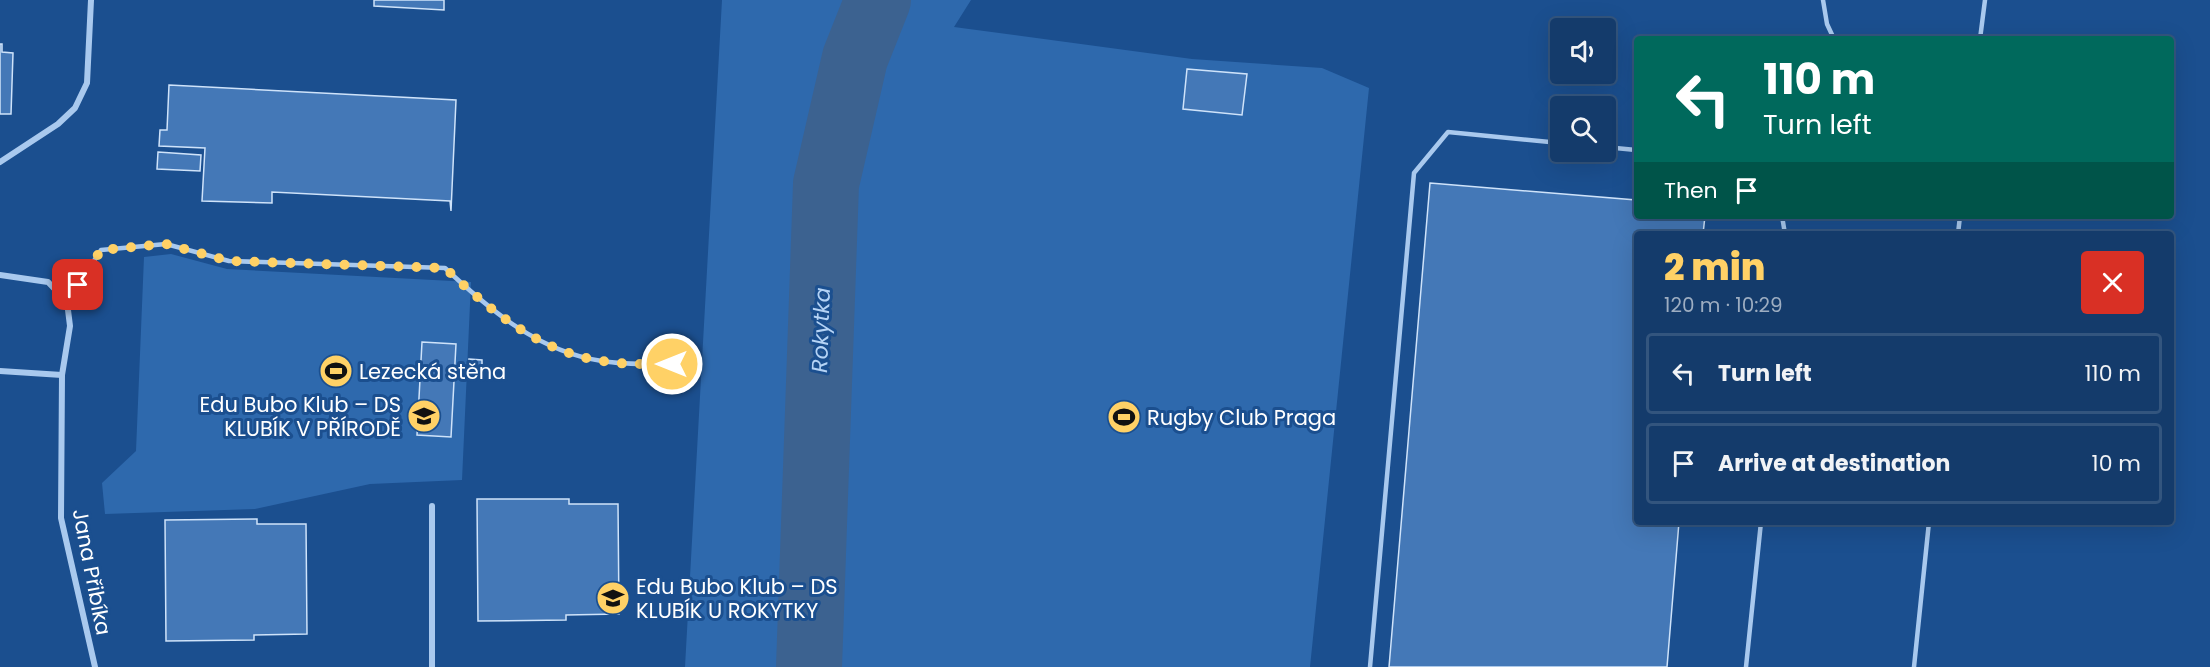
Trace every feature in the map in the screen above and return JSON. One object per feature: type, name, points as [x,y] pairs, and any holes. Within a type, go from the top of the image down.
[{"type":"street","points":[[0,162],[58,124],[75,108],[87,83],[90,0]]},
{"type":"street","points":[[0,275],[48,282],[67,302]]},
{"type":"street","name":"Jana Přibíka","points":[[67,302],[70,326],[62,375],[61,518],[95,667]]},
{"type":"street","points":[[0,371],[62,375]]},
{"type":"street","points":[[432,506],[432,667]]},
{"type":"lane","points":[[1822,0],[1827,24],[1833,36]]},
{"type":"lane","points":[[1980,36],[1985,0]]},
{"type":"lane","points":[[1370,667],[1414,173],[1448,132],[1550,142]]},
{"type":"lane","points":[[1616,148],[1634,150]]},
{"type":"lane","points":[[67,302],[101,250],[166,244],[229,261],[445,268],[479,300],[510,324],[559,350],[600,361],[628,364],[672,364]]},
{"type":"lane","points":[[1746,667],[1761,525]]},
{"type":"lane","points":[[1914,667],[1929,525]]},
{"type":"shaded area","points":[[722,0],[971,0],[954,27],[1192,59],[1322,68],[1369,88],[1310,667],[685,667]]},
{"type":"shaded area","points":[[171,254],[227,269],[471,282],[462,480],[370,484],[255,509],[105,514],[102,483],[136,451],[144,257]]},
{"type":"building","points":[[374,0],[444,0],[444,10],[374,6]]},
{"type":"building","points":[[0,44],[2,44],[2,52],[13,53],[11,114],[0,114]]},
{"type":"building","points":[[1187,69],[1247,74],[1242,115],[1183,109]]},
{"type":"building","points":[[169,85],[456,100],[451,211],[450,201],[272,192],[272,203],[202,201],[205,148],[159,146],[160,130],[167,130]]},
{"type":"building","points":[[158,152],[201,155],[200,171],[157,169]]},
{"type":"building","points":[[1430,183],[1634,200],[1634,219],[1705,219],[1703,231],[1634,231],[1634,525],[1679,525],[1667,667],[1389,667]]},
{"type":"building","points":[[422,342],[456,344],[451,437],[417,435]]},
{"type":"building","points":[[469,359],[482,360],[482,379],[469,379]]},
{"type":"building","points":[[477,499],[569,499],[569,504],[618,504],[619,614],[566,615],[566,620],[478,621]]},
{"type":"building","points":[[257,519],[257,524],[306,524],[307,634],[254,635],[254,640],[166,641],[165,520]]},
{"type":"waterway","name":"Rokytka","points":[[809,667],[826,184],[855,58],[878,0]]},
{"type":"place","name":"Lezecká stěna","points":[[336,371]]},
{"type":"place","name":"Edu Bubo Klub – DS KLUBÍK V PŘÍRODĚ","points":[[424,416]]},
{"type":"place","name":"Rugby Club Praga","points":[[1124,417]]},
{"type":"place","name":"Edu Bubo Klub – DS KLUBÍK U ROKYTKY","points":[[613,598]]},
{"type":"route","points":[[78,285],[101,250],[166,244],[229,261],[445,268],[479,300],[510,324],[559,350],[600,361],[628,364],[672,364]]}]
